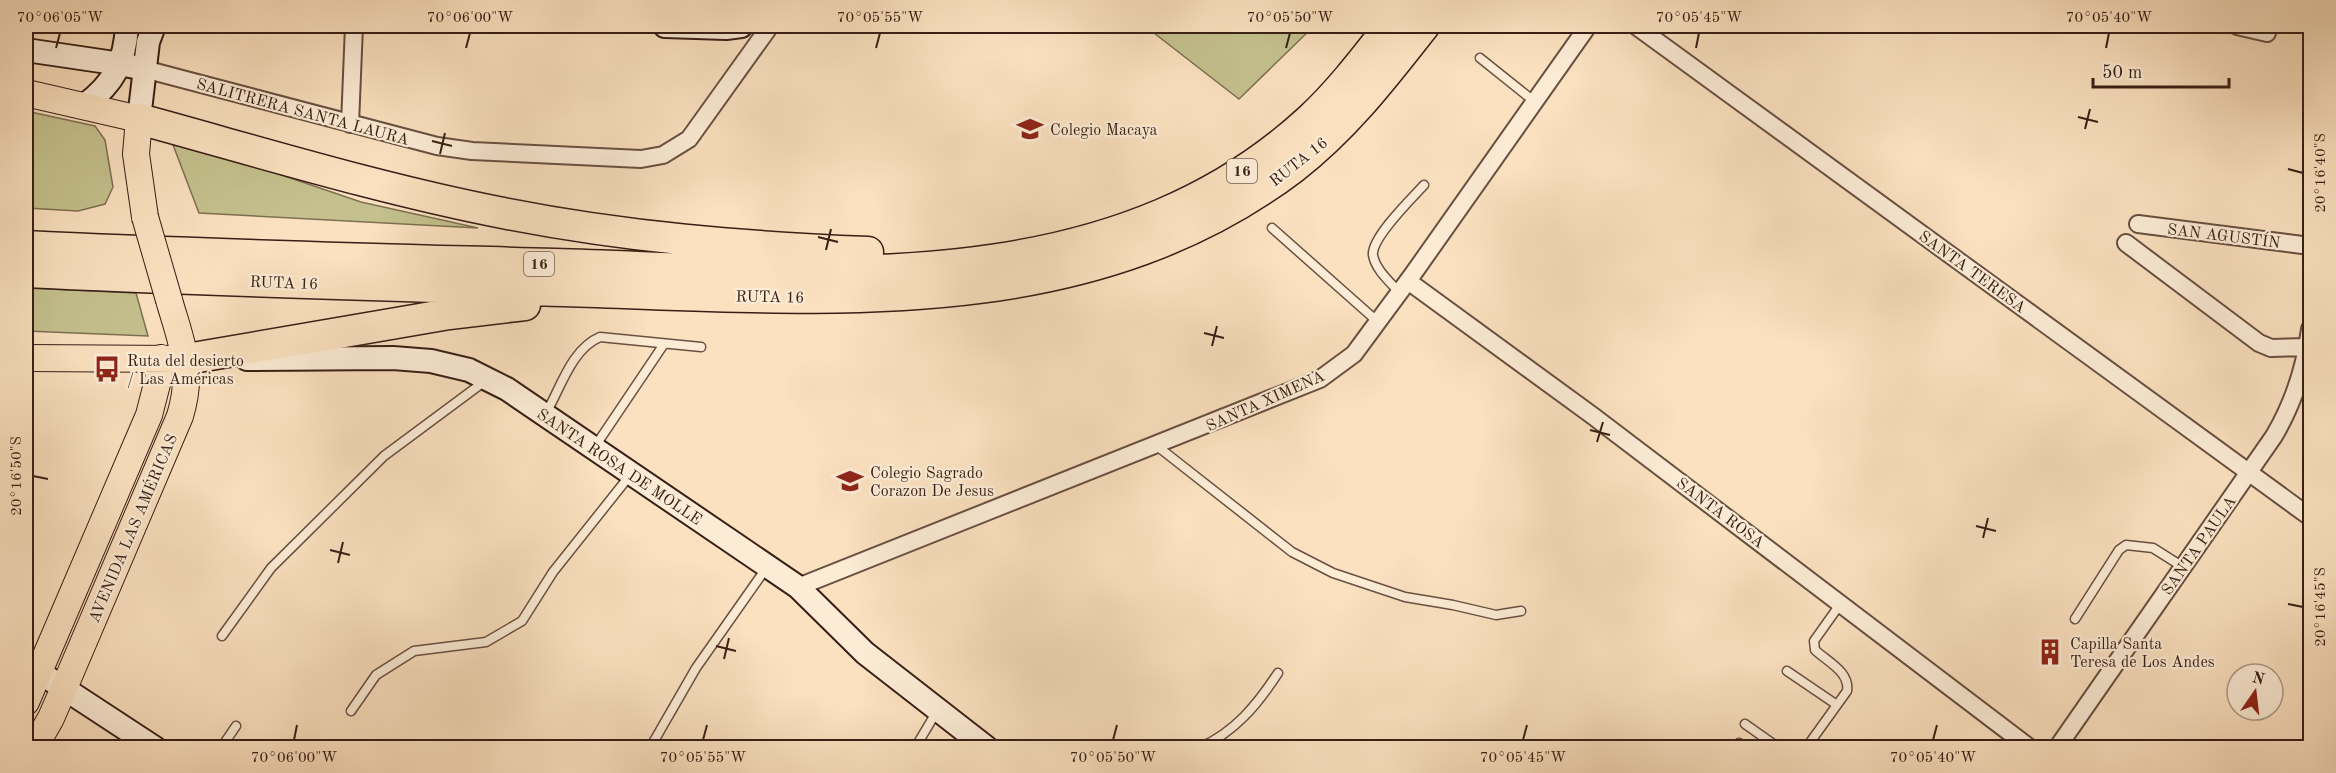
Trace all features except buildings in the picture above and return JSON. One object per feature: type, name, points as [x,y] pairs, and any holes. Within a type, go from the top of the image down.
[{"type":"highway","points":[[1398,37],[1425,26]]},
{"type":"highway","name":"RUTA 16","points":[[26,246],[234,255],[812,271],[935,267],[1051,251],[1113,233],[1154,217],[1196,198],[1246,169],[1311,118],[1398,37]]},
{"type":"highway","name":"RUTA 16","points":[[26,272],[217,280],[839,297],[954,292],[1035,281],[1118,259],[1197,226],[1234,207],[1293,168],[1337,130],[1362,104],[1398,37]]},
{"type":"highway","points":[[139,119],[453,203],[626,234],[707,243],[872,252],[1051,251]]},
{"type":"highway","points":[[174,358],[476,310],[686,294]]},
{"type":"main road","points":[[26,93],[139,119]]},
{"type":"main road","name":"AVENIDA LAS AMÉRICAS","points":[[34,747],[51,718],[180,416],[187,382],[174,358],[168,300],[145,217],[136,154],[139,119]]},
{"type":"main road","points":[[26,358],[174,358]]},
{"type":"main road","name":"AVENIDA LAS AMÉRICAS","points":[[26,702],[149,415],[158,380],[174,358]]},
{"type":"street","points":[[85,105],[106,86],[121,64],[127,26]]},
{"type":"street","points":[[139,119],[148,42],[154,26]]},
{"type":"street","points":[[350,124],[354,26]]},
{"type":"street","points":[[665,26],[712,28],[741,26]]},
{"type":"street","name":"SALITRERA SANTA LAURA","points":[[26,51],[144,69],[419,142],[463,150],[652,158],[673,151],[689,139],[770,26]]},
{"type":"street","name":"SANTA XIMENA","points":[[798,587],[1157,446],[1320,379],[1354,354],[1588,26]]},
{"type":"street","name":"SANTA TERESA","points":[[1636,26],[2310,517]]},
{"type":"street","points":[[2237,26],[2267,33]]},
{"type":"street","name":"SAN AGUSTÍN","points":[[2138,224],[2310,246]]},
{"type":"street","points":[[2126,243],[2259,343],[2271,348],[2309,347]]},
{"type":"street","name":"SANTA ROSA","points":[[1404,287],[1593,416],[2030,747]]},
{"type":"street","name":"SANTA PAULA","points":[[2057,747],[2283,421],[2307,372],[2310,329]]},
{"type":"street","name":"SANTA ROSA DE MOLLE","points":[[174,358],[413,359],[449,364],[488,379],[545,415],[798,587],[865,653],[975,742]]},
{"type":"street","points":[[39,672],[155,747]]},
{"type":"lane","points":[[1480,58],[1535,102]]},
{"type":"lane","points":[[1404,287],[1379,270],[1373,257],[1373,248],[1379,236],[1424,185]]},
{"type":"lane","points":[[1272,228],[1378,322]]},
{"type":"lane","points":[[545,415],[576,358],[589,342],[600,337],[701,347]]},
{"type":"lane","points":[[594,448],[664,344]]},
{"type":"lane","points":[[222,636],[271,568],[384,456],[488,379]]},
{"type":"lane","points":[[1157,446],[1292,552],[1333,573],[1405,597],[1496,615],[1521,610]]},
{"type":"lane","points":[[351,711],[376,675],[414,651],[486,642],[522,621],[553,572],[631,474]]},
{"type":"lane","points":[[2075,619],[2119,550],[2126,545],[2153,548],[2183,567]]},
{"type":"lane","points":[[650,747],[696,668],[767,566]]},
{"type":"lane","points":[[1806,747],[1847,691],[1848,682],[1843,674],[1815,650],[1814,641],[1841,603]]},
{"type":"lane","points":[[1787,670],[1837,705]]},
{"type":"lane","points":[[1199,747],[1216,740],[1252,710],[1278,673]]},
{"type":"lane","points":[[915,747],[937,711]]},
{"type":"lane","points":[[1745,724],[1779,747]]},
{"type":"lane","points":[[221,747],[236,726]]},
{"type":"shaded area","points":[[1145,26],[1314,26],[1239,99]]},
{"type":"shaded area","points":[[26,111],[95,126],[105,140],[113,187],[105,204],[78,211],[26,208]]},
{"type":"shaded area","points":[[170,137],[361,202],[478,228],[199,213]]},
{"type":"shaded area","points":[[26,288],[136,293],[148,336],[26,331]]},
{"type":"place","name":"Colegio Macaya","points":[[1030,129]]},
{"type":"place","name":"Ruta del desierto / Las Américas","points":[[107,369]]},
{"type":"place","name":"Colegio Sagrado Corazon De Jesus","points":[[850,481]]},
{"type":"place","name":"Capilla Santa Teresa de Los Andes","points":[[2050,652]]}]
